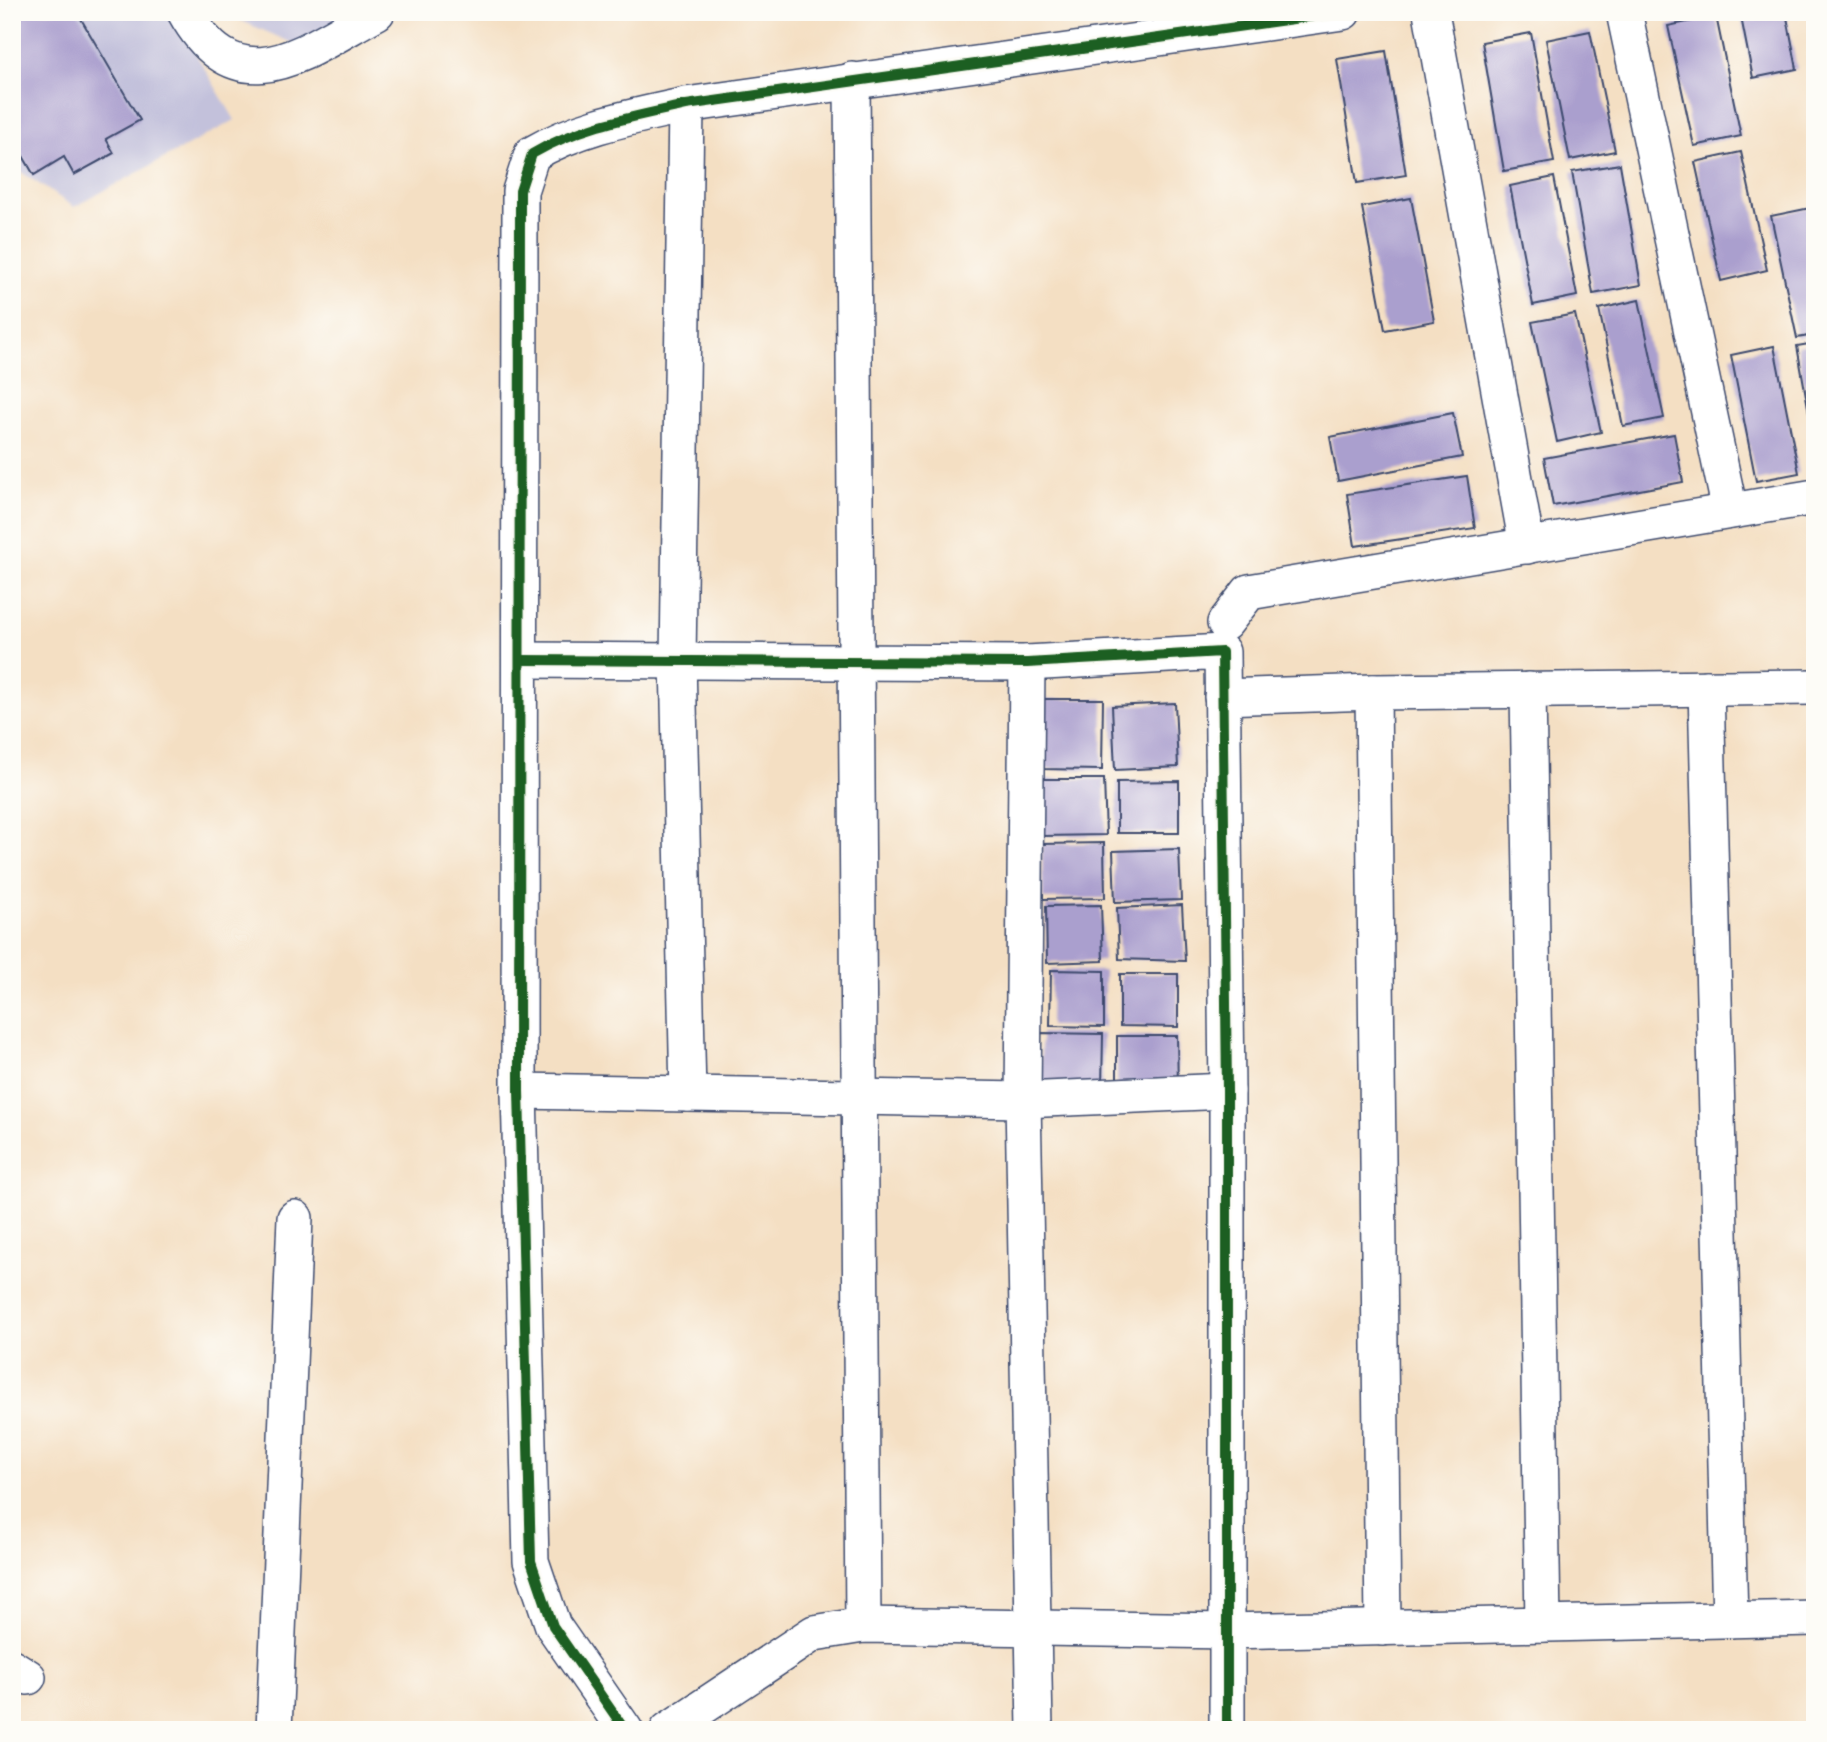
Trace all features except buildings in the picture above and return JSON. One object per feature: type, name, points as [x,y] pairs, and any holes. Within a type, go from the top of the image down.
[{"type":"street","points":[[185,12],[197,35],[240,65],[280,64],[377,12]]},
{"type":"street","points":[[625,1730],[553,1626],[531,1561],[519,1091],[520,191],[532,154],[560,138],[606,123],[686,105],[1343,12]]},
{"type":"street","points":[[1431,12],[1527,547]]},
{"type":"street","points":[[1624,12],[1730,511]]},
{"type":"street","points":[[852,80],[863,1625]]},
{"type":"street","points":[[686,105],[678,660],[688,1094]]},
{"type":"street","points":[[1225,623],[1249,592],[1815,497]]},
{"type":"street","points":[[521,660],[1027,663],[1222,652],[1227,1091],[1227,1730]]},
{"type":"street","points":[[1027,663],[1023,1100],[1035,1730]]},
{"type":"street","points":[[1222,698],[1373,692],[1815,687]]},
{"type":"street","points":[[1706,688],[1730,1620]]},
{"type":"street","points":[[1528,690],[1543,1624]]},
{"type":"street","points":[[1373,692],[1383,1628]]},
{"type":"street","points":[[519,1091],[1023,1100],[1227,1091]]},
{"type":"street","points":[[274,1730],[295,1218]]},
{"type":"street","points":[[668,1730],[814,1633],[863,1625],[1228,1631],[1815,1618]]},
{"type":"shaded area","points":[[12,12],[171,12],[235,120],[74,207],[12,166]]},
{"type":"shaded area","points":[[221,12],[356,12],[297,45]]},
{"type":"cycle path","points":[[625,1730],[553,1626],[531,1561],[519,1091],[520,191],[532,154],[588,129],[686,105],[1343,12]]},
{"type":"cycle path","points":[[521,660],[1027,663],[1222,652],[1227,1091],[1227,1730]]}]
